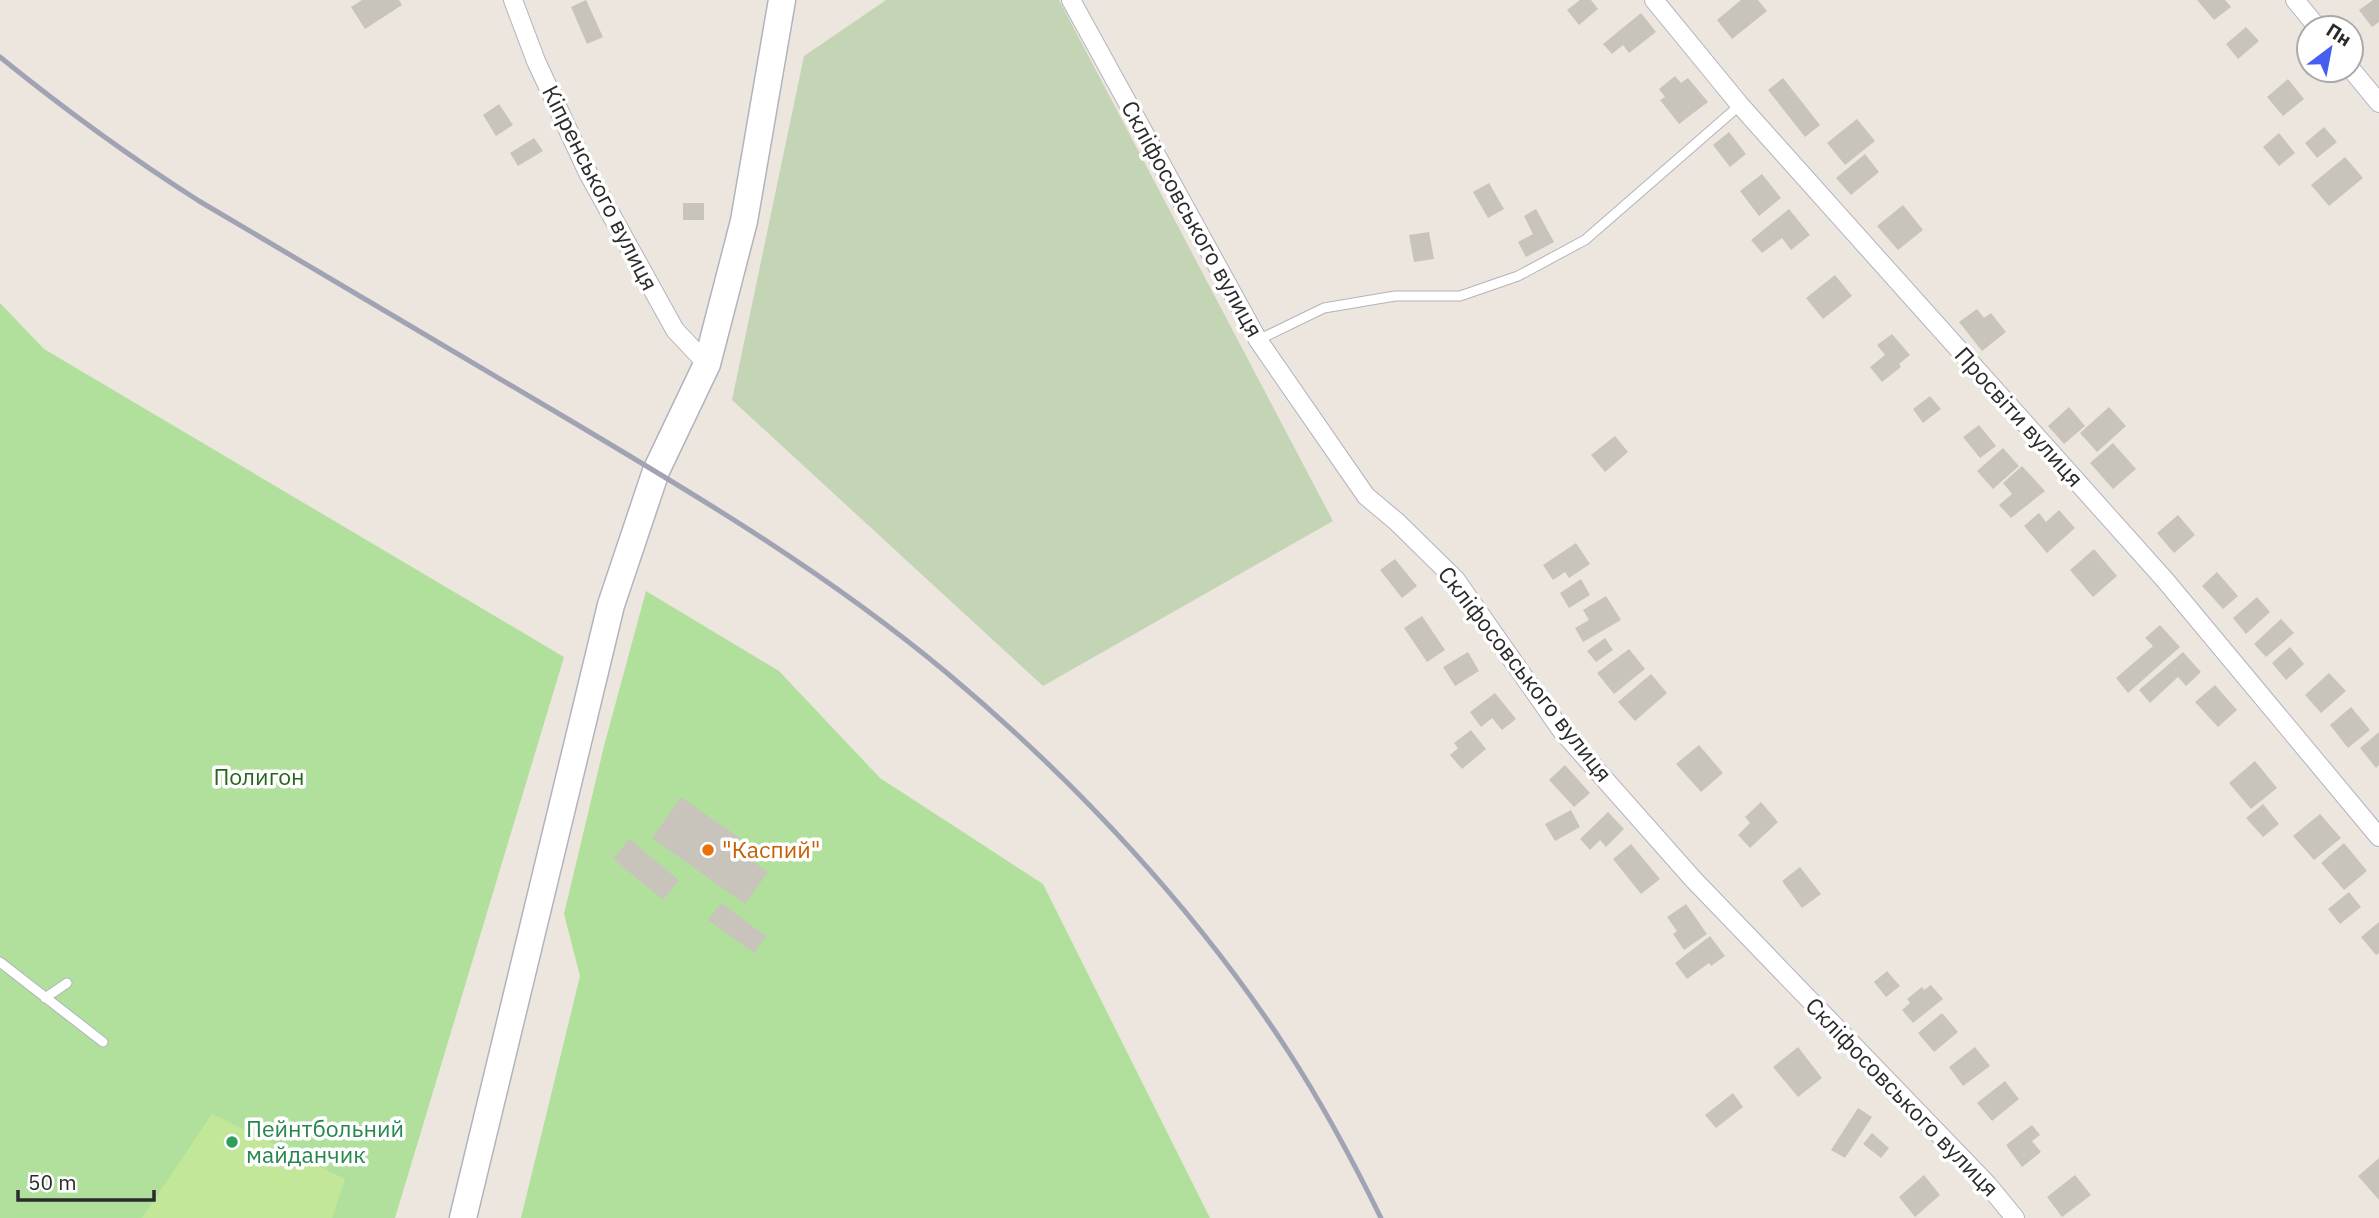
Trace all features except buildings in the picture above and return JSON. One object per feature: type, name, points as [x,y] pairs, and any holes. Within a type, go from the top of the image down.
[{"type":"main road","points":[[463,1218],[611,605],[656,471],[707,364],[744,221],[782,0]]},
{"type":"street","name":"Кіпренського вулиця","points":[[513,0],[536,61],[600,195],[675,330],[707,364]]},
{"type":"street","name":"Скліфосовського вулиця","points":[[1071,0],[1258,340],[1366,496],[1397,522],[1456,580],[1562,731],[1693,879],[1988,1185],[2015,1218]]},
{"type":"street","name":"Просвіти вулиця","points":[[1654,0],[1740,105],[2165,580],[2379,837]]},
{"type":"street","points":[[2295,0],[2306,14]]},
{"type":"street","points":[[2363,84],[2379,103]]},
{"type":"lane","points":[[1258,340],[1324,308],[1395,296],[1460,296],[1518,276],[1586,240],[1740,105]]},
{"type":"lane","points":[[0,962],[103,1042]]},
{"type":"lane","points":[[45,998],[67,983]]},
{"type":"green space","points":[[886,0],[1059,0],[1333,521],[1043,686],[732,400],[804,56]]},
{"type":"green space","name":"Полигон","points":[[0,303],[44,349],[564,657],[395,1218],[0,1218]]},
{"type":"green space","points":[[646,591],[779,671],[880,778],[1043,884],[1210,1218],[521,1218],[580,976],[564,914],[604,746]]},
{"type":"green space","name":"Пейнтбольний майданчик","points":[[212,1114],[345,1179],[332,1218],[142,1218]]},
{"type":"railway","points":[[0,57],[98,132],[199,201],[707,503],[806,567],[947,673],[995,714],[1087,803],[1174,898],[1214,948],[1301,1071],[1360,1175],[1381,1218]]},
{"type":"place","name":"\"Каспий\"","points":[[708,850]]},
{"type":"place","name":"Пейнтбольний майданчик","points":[[232,1142]]}]
